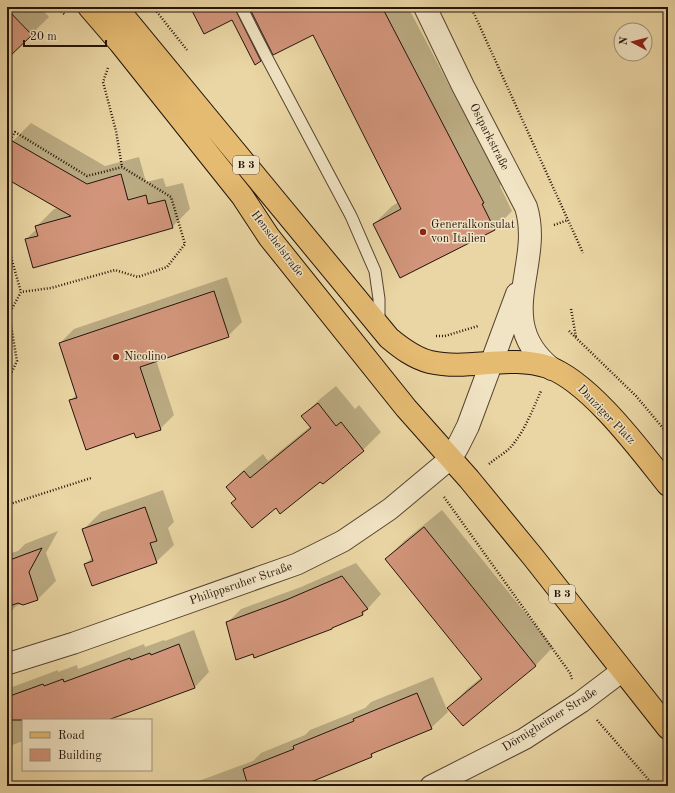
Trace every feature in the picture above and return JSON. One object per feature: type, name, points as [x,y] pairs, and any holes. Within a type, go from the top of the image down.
[{"type":"main road","name":"Henschelstraße","points":[[89,7],[120,43],[242,196],[269,237],[406,408],[451,458],[477,473]]},
{"type":"main road","name":"Henschelstraße","points":[[116,7],[379,326],[397,345],[414,356],[431,362],[459,364],[491,363]]},
{"type":"main road","name":"Danziger Platz","points":[[491,363],[521,362],[539,365],[548,378],[571,380],[587,392],[598,403],[646,457],[668,485]]},
{"type":"main road","name":"B 3","points":[[477,473],[533,557],[668,728]]},
{"type":"street","name":"Ostparkstraße","points":[[425,7],[463,86],[526,207],[529,218],[530,232],[525,272],[522,320],[525,333],[548,378]]},
{"type":"street","name":"Ostparkstraße","points":[[491,363],[525,272]]},
{"type":"street","points":[[451,458],[468,426],[491,363]]},
{"type":"street","name":"Philippsruher Straße","points":[[7,664],[74,643],[298,564],[343,541],[390,509],[451,458]]},
{"type":"street","name":"Dörnigheimer Straße","points":[[431,786],[524,739],[581,702],[622,671]]},
{"type":"lane","points":[[241,7],[270,65],[351,216],[372,264],[378,286],[379,326]]},
{"type":"path","points":[[472,7],[501,75],[583,252]]},
{"type":"path","points":[[20,292],[51,288],[115,270],[138,277],[167,267],[185,244],[171,197],[122,166],[116,131],[103,82],[109,67]]},
{"type":"path","points":[[7,145],[16,132],[87,176],[122,166]]},
{"type":"path","points":[[7,243],[20,292],[9,314],[18,362],[7,382]]},
{"type":"path","points":[[571,309],[576,338]]},
{"type":"path","points":[[445,336],[480,326]]},
{"type":"path","points":[[569,331],[636,396],[668,434]]},
{"type":"path","points":[[477,473],[508,450],[517,439],[548,378]]},
{"type":"path","points":[[7,505],[91,478]]},
{"type":"path","points":[[444,498],[570,673],[574,683]]},
{"type":"path","points":[[597,720],[654,786]]},
{"type":"building","points":[[190,7],[234,7],[261,61],[255,65],[232,20],[204,34]]},
{"type":"building","points":[[249,7],[382,7],[484,203],[482,204],[495,230],[400,278],[373,224],[401,209],[313,35],[273,55]]},
{"type":"building","points":[[7,9],[32,35],[7,59]]},
{"type":"building","points":[[7,138],[87,184],[121,174],[128,200],[146,195],[148,204],[165,200],[173,228],[33,268],[25,239],[38,236],[35,226],[71,216],[7,179]]},
{"type":"building","name":"Nicolino","points":[[214,291],[229,337],[140,367],[161,430],[136,438],[134,433],[86,450],[69,400],[77,398],[59,343]]},
{"type":"building","points":[[318,403],[336,426],[341,422],[364,451],[323,484],[320,482],[280,514],[276,508],[252,528],[231,503],[236,499],[226,487],[244,471],[250,478],[311,428],[301,416]]},
{"type":"building","points":[[145,507],[157,541],[150,543],[157,563],[92,586],[84,564],[93,561],[82,529]]},
{"type":"building","points":[[424,527],[536,666],[463,726],[447,708],[482,679],[385,559]]},
{"type":"building","points":[[42,548],[29,572],[38,600],[23,605],[18,603],[7,607],[7,561]]},
{"type":"building","points":[[342,576],[368,609],[362,612],[363,615],[332,629],[254,658],[253,654],[236,660],[226,622],[286,600]]},
{"type":"building","points":[[179,644],[195,688],[111,719],[7,720],[7,697],[43,684],[44,686],[63,679],[64,682],[130,658],[131,660],[150,653],[151,655]]},
{"type":"building","points":[[417,693],[432,729],[371,754],[372,757],[301,786],[248,786],[243,769],[294,749],[293,746],[354,721],[353,719]]},
{"type":"place","name":"Generalkonsulat von Italien","points":[[423,232]]},
{"type":"place","name":"Nicolino","points":[[116,357]]}]
